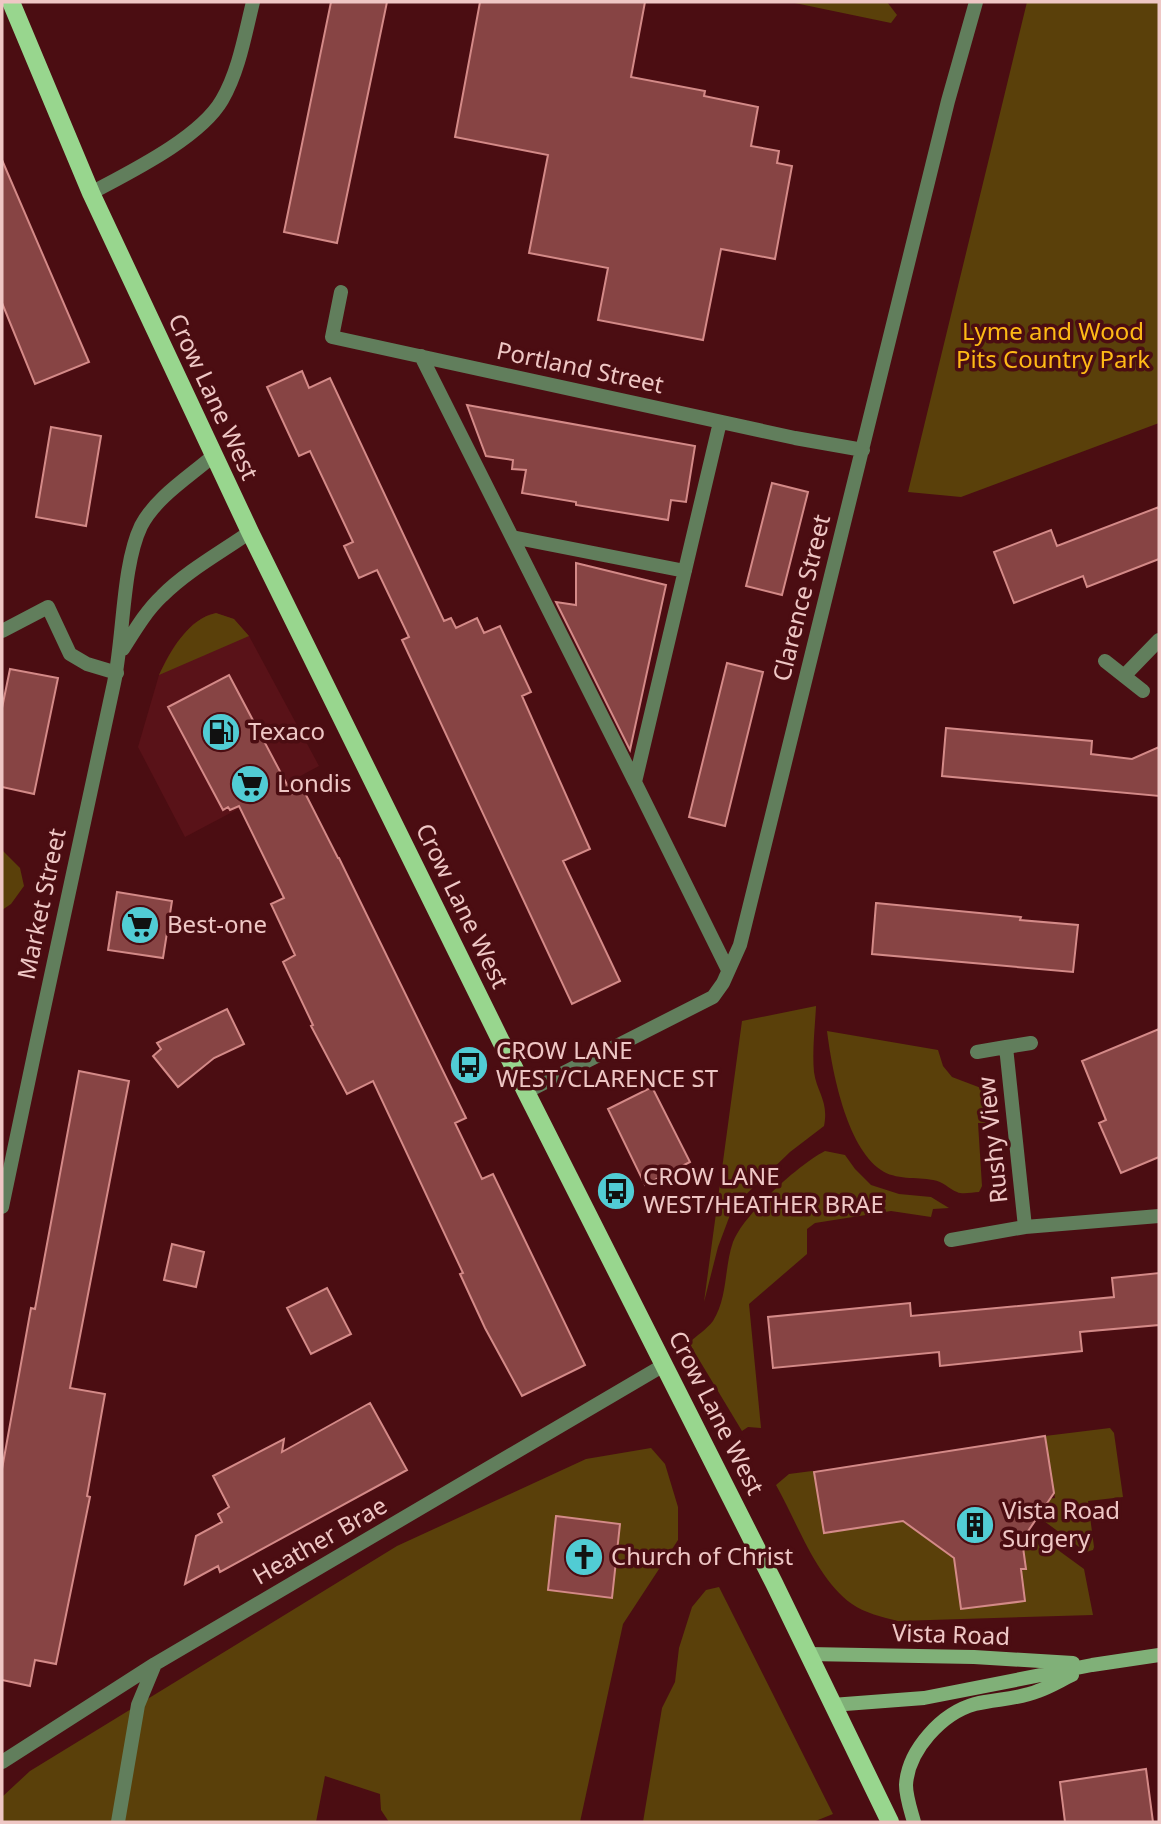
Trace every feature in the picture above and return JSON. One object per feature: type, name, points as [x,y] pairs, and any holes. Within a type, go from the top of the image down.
[{"type":"main road","name":"Crow Lane West","points":[[10,2],[91,192],[213,456],[890,1822]]},
{"type":"main road","name":"Vista Road","points":[[808,1654],[974,1657],[1092,1665]]},
{"type":"main road","name":"Vista Road","points":[[832,1705],[924,1698],[1092,1665],[1159,1655]]},
{"type":"main road","points":[[914,1822],[906,1787],[910,1763],[939,1725],[958,1711],[972,1705],[1037,1692],[1092,1665]]},
{"type":"street","points":[[91,192],[194,132],[212,115],[223,99],[236,65],[253,2]]},
{"type":"street","name":"Clarence Street","points":[[526,1092],[713,998],[740,945],[948,101],[976,2]]},
{"type":"street","name":"Portland Street","points":[[341,292],[332,337],[720,422],[863,450]]},
{"type":"street","points":[[421,356],[728,970]]},
{"type":"street","points":[[635,782],[720,422]]},
{"type":"street","name":"Market Street","points":[[2,1207],[58,934],[117,673],[130,566],[140,528],[149,513],[168,494],[213,456]]},
{"type":"street","name":"Market Street","points":[[121,653],[160,597],[180,579],[250,532]]},
{"type":"street","points":[[512,537],[685,571]]},
{"type":"street","points":[[2,631],[48,607],[69,654],[87,664],[117,673]]},
{"type":"street","points":[[1125,675],[1159,640]]},
{"type":"street","points":[[1105,661],[1143,691]]},
{"type":"street","name":"Rushy View","points":[[977,1052],[1031,1043]]},
{"type":"street","name":"Rushy View","points":[[1006,1047],[1025,1227]]},
{"type":"street","name":"Rushy View","points":[[951,1240],[1025,1227],[1159,1216]]},
{"type":"street","name":"Heather Brae","points":[[2,1762],[155,1664],[664,1365]]},
{"type":"street","points":[[118,1822],[138,1704],[155,1664]]},
{"type":"shaded area","points":[[216,613],[234,619],[249,636],[319,766],[185,837],[138,747],[166,660],[193,624]]},
{"type":"green space","points":[[790,2],[887,2],[897,15],[891,23]]},
{"type":"green space","name":"Lyme and Wood Pits Country Park","points":[[1027,2],[1159,2],[1159,423],[961,497],[908,492]]},
{"type":"green space","points":[[216,613],[234,619],[249,636],[159,675],[175,646],[189,629],[206,616]]},
{"type":"green space","points":[[2,850],[20,868],[24,886],[11,904],[2,910]]},
{"type":"green space","points":[[816,1006],[814,1072],[824,1103],[824,1126],[790,1152],[733,1207],[718,1247],[704,1302],[742,1021]]},
{"type":"green space","points":[[827,1031],[938,1050],[943,1066],[952,1077],[981,1088],[986,1096],[989,1123],[978,1123],[982,1186],[979,1192],[959,1193],[937,1181],[893,1175],[881,1170],[869,1159],[858,1144],[843,1106]]},
{"type":"green space","points":[[825,1151],[845,1155],[871,1185],[899,1194],[931,1197],[949,1208],[933,1209],[931,1217],[891,1211],[815,1223],[807,1229],[807,1254],[749,1304],[761,1428],[748,1427],[742,1431],[689,1343],[711,1324],[718,1312],[733,1242],[748,1218],[773,1191]]},
{"type":"green space","points":[[1110,1428],[1114,1433],[1123,1497],[1088,1501],[1094,1547],[1086,1552],[1044,1521],[1049,1512],[1048,1499],[1055,1498],[1045,1436]]},
{"type":"green space","points":[[651,1448],[665,1464],[678,1507],[678,1540],[623,1624],[580,1822],[389,1822],[381,1810],[380,1794],[325,1776],[316,1822],[2,1822],[2,1797],[30,1771],[397,1546],[586,1459]]},
{"type":"green space","points":[[812,1471],[916,1519],[953,1546],[961,1609],[1025,1569],[1022,1544],[1036,1534],[1084,1569],[1093,1615],[898,1621],[857,1607],[840,1594],[818,1566],[776,1485],[789,1474]]},
{"type":"green space","points":[[719,1587],[833,1814],[813,1822],[643,1822],[662,1708],[675,1682],[679,1648],[692,1607],[706,1590]]},
{"type":"building","points":[[331,2],[387,2],[337,243],[284,232]]},
{"type":"building","points":[[480,2],[645,2],[631,77],[705,91],[704,96],[758,107],[751,146],[779,151],[777,163],[792,166],[775,259],[721,249],[703,340],[598,320],[608,268],[529,253],[548,155],[455,137]]},
{"type":"building","points":[[2,160],[89,362],[35,384],[2,303]]},
{"type":"building","points":[[302,371],[309,388],[330,378],[444,621],[451,618],[456,628],[477,618],[484,633],[500,626],[531,692],[522,696],[590,849],[563,861],[620,981],[572,1004],[402,640],[409,637],[377,570],[359,578],[344,546],[353,542],[310,451],[299,456],[267,387]]},
{"type":"building","points":[[467,405],[695,446],[686,502],[671,500],[668,520],[522,493],[526,470],[512,469],[513,460],[486,456]]},
{"type":"building","points":[[51,427],[101,436],[86,526],[36,517]]},
{"type":"building","points":[[772,483],[808,492],[782,595],[746,586]]},
{"type":"building","points":[[1159,507],[1159,559],[1087,587],[1083,576],[1014,603],[994,552],[1051,530],[1057,546]]},
{"type":"building","points":[[576,563],[666,585],[630,750],[556,602],[576,605]]},
{"type":"building","points":[[727,663],[763,672],[725,826],[689,817]]},
{"type":"building","points":[[10,669],[58,678],[34,794],[2,787],[2,708]]},
{"type":"building","points":[[229,675],[292,794],[303,789],[339,858],[466,1118],[455,1123],[482,1179],[493,1174],[585,1365],[522,1396],[485,1328],[460,1274],[463,1273],[373,1081],[347,1094],[311,1026],[313,1025],[283,962],[295,955],[271,904],[284,898],[239,806],[223,810],[168,707]]},
{"type":"building","points":[[946,728],[1092,741],[1091,754],[1132,759],[1159,747],[1159,796],[942,776]]},
{"type":"building","name":"Best-one","points":[[117,892],[172,901],[163,958],[108,950]]},
{"type":"building","points":[[876,903],[1078,925],[1073,972],[872,954]]},
{"type":"building","points":[[227,1009],[244,1044],[214,1058],[178,1087],[153,1056],[161,1049],[157,1043]]},
{"type":"building","points":[[1159,1029],[1159,1157],[1121,1173],[1099,1123],[1106,1120],[1082,1061]]},
{"type":"building","points":[[79,1071],[129,1081],[70,1388],[105,1394],[87,1496],[90,1497],[56,1664],[35,1660],[30,1686],[2,1680],[2,1469],[31,1308],[35,1309]]},
{"type":"building","points":[[652,1087],[690,1162],[645,1185],[608,1109]]},
{"type":"building","points":[[172,1244],[204,1252],[196,1287],[164,1280]]},
{"type":"building","points":[[1159,1273],[1159,1325],[1080,1332],[1082,1351],[940,1366],[939,1352],[773,1368],[768,1317],[910,1303],[911,1316],[1114,1297],[1112,1278]]},
{"type":"building","points":[[327,1288],[351,1334],[311,1354],[287,1308]]},
{"type":"building","points":[[370,1403],[407,1470],[220,1572],[218,1566],[185,1584],[196,1536],[222,1522],[218,1514],[229,1507],[213,1476],[284,1439],[282,1452]]},
{"type":"building","name":"Vista Road Surgery","points":[[1045,1436],[1054,1493],[1022,1540],[1026,1569],[1021,1569],[1025,1601],[961,1609],[954,1558],[903,1521],[824,1533],[814,1472]]},
{"type":"building","name":"Church of Christ","points":[[556,1516],[620,1524],[612,1598],[548,1590]]},
{"type":"building","points":[[1146,1769],[1153,1822],[1065,1822],[1060,1782]]},
{"type":"place","name":"Texaco","points":[[221,732]]},
{"type":"place","name":"Londis","points":[[250,784]]},
{"type":"place","name":"Best-one","points":[[140,925]]},
{"type":"place","name":"CROW LANE WEST/CLARENCE ST","points":[[469,1065]]},
{"type":"place","name":"CROW LANE WEST/HEATHER BRAE","points":[[616,1191]]},
{"type":"place","name":"Vista Road Surgery","points":[[975,1525]]},
{"type":"place","name":"Church of Christ","points":[[584,1557]]}]
